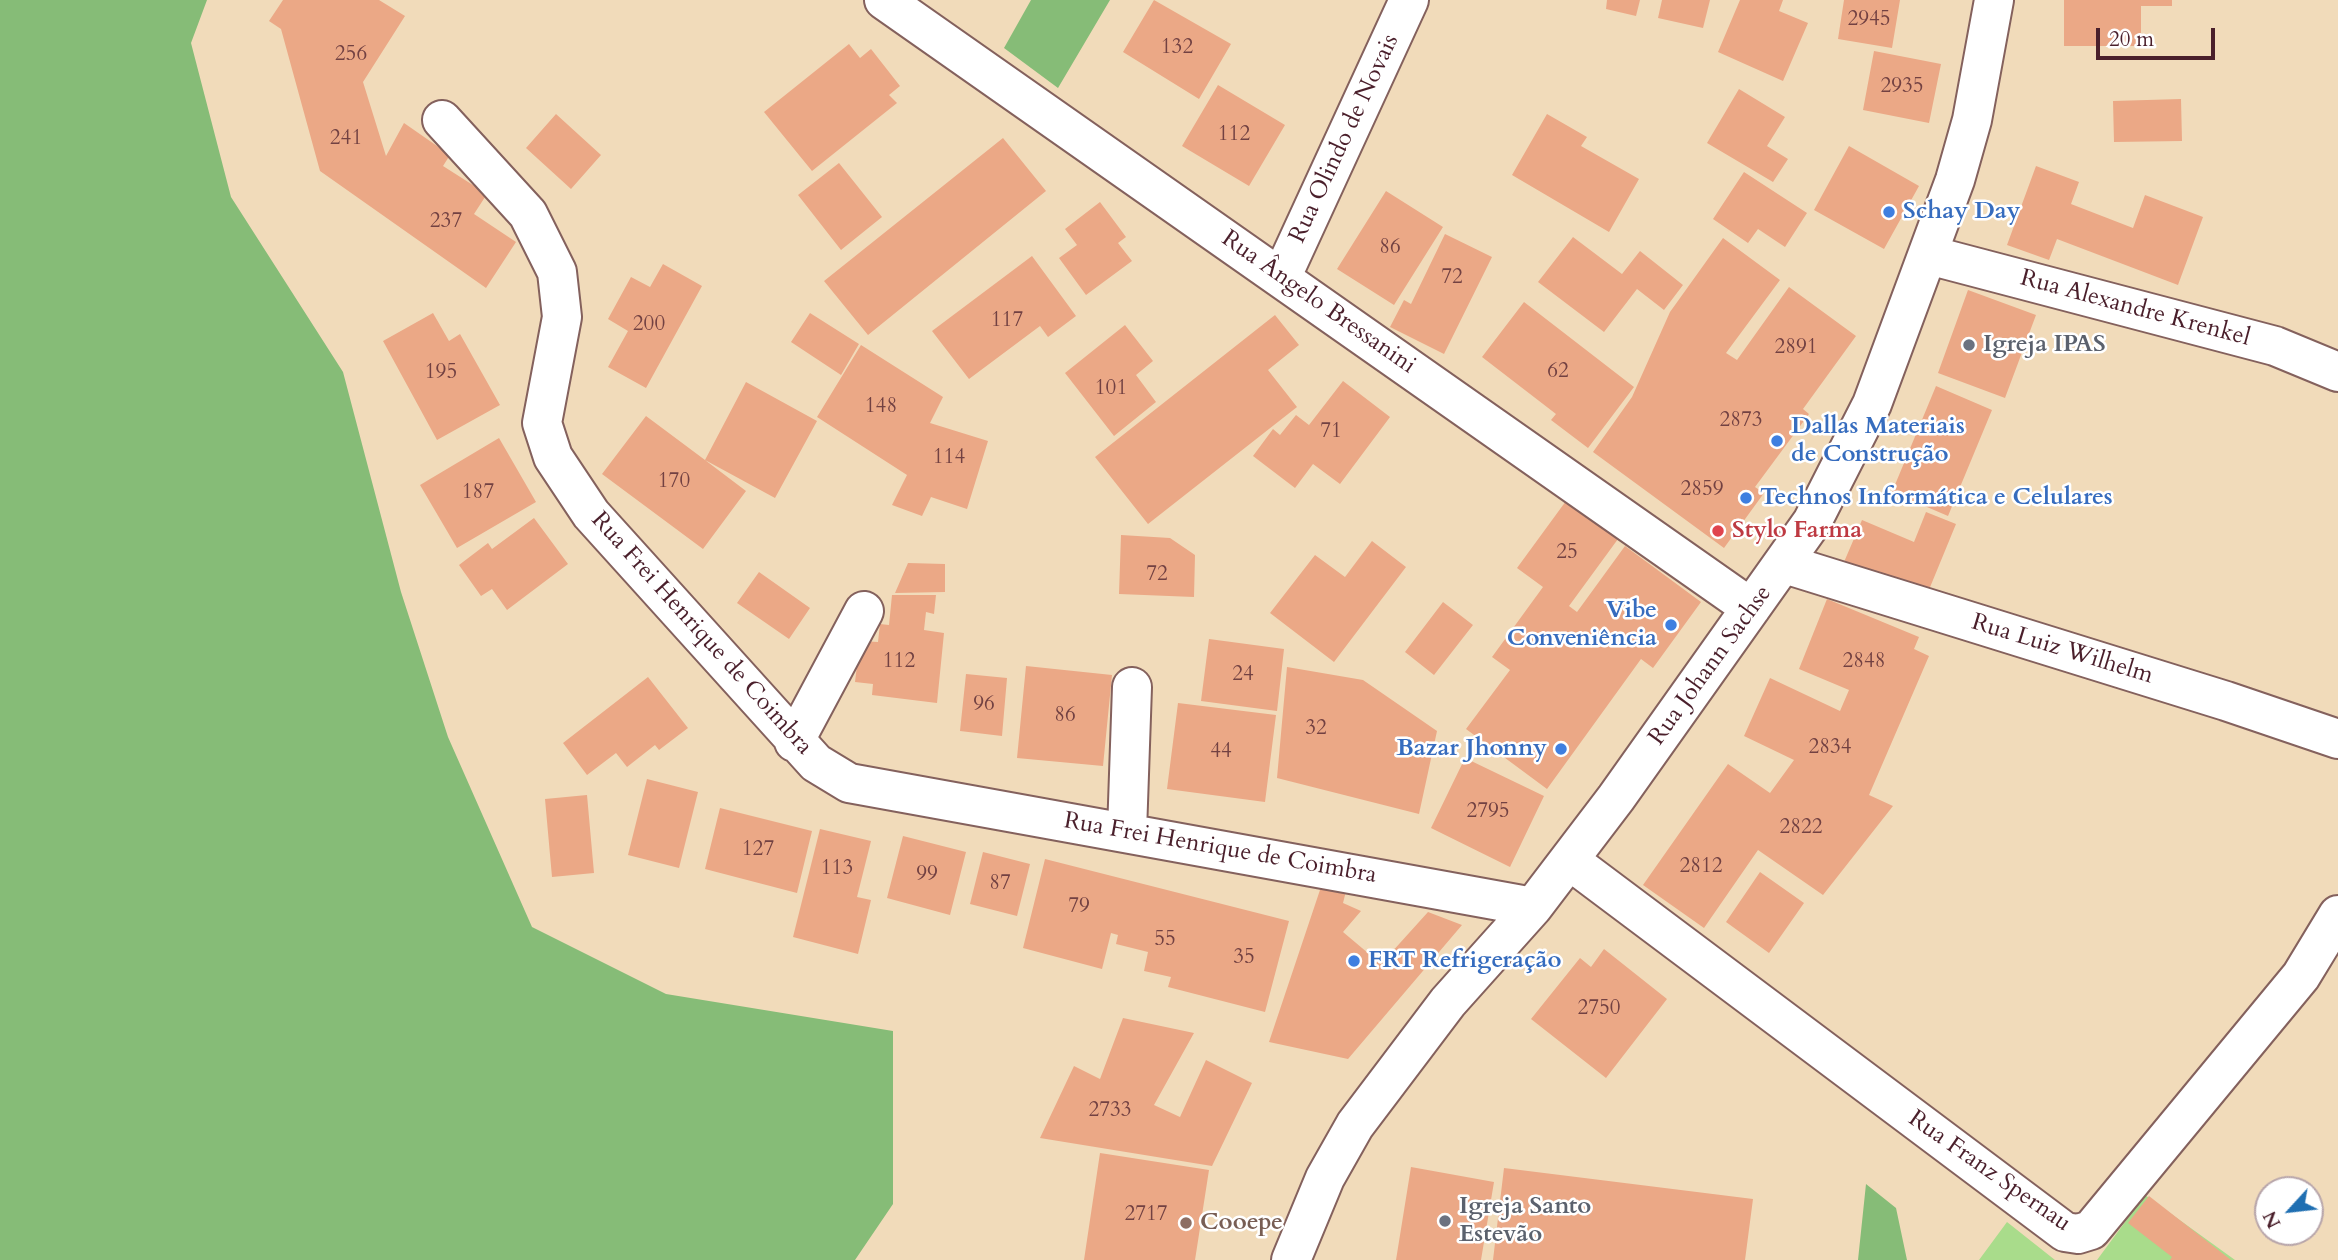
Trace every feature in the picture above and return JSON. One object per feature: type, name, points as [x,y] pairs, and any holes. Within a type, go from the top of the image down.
[{"type":"street","name":"Rua Ângelo Bressanini","points":[[884,0],[1751,608]]},
{"type":"street","name":"Rua Olindo de Novais","points":[[1281,278],[1409,0]]},
{"type":"street","name":"Rua Johann Sachse","points":[[1291,1260],[1325,1178],[1355,1125],[1448,1002],[1533,907],[1569,860],[1687,702],[1812,522],[1868,414],[1929,255],[1972,120],[1994,0]]},
{"type":"street","name":"Rua Frei Henrique de Coimbra","points":[[442,120],[527,214],[557,272],[562,317],[542,423],[553,457],[591,514],[794,742],[816,763],[849,783],[1533,907]]},
{"type":"street","name":"Rua Alexandre Krenkel","points":[[1929,255],[2275,346],[2338,372]]},
{"type":"street","name":"Rua Luiz Wilhelm","points":[[1785,564],[2226,701],[2338,739]]},
{"type":"street","points":[[794,742],[863,611]]},
{"type":"street","points":[[1127,832],[1132,687]]},
{"type":"street","name":"Rua Franz Spernau","points":[[1569,860],[2065,1232],[2078,1234],[2091,1230],[2301,976],[2338,915]]},
{"type":"green space","points":[[0,0],[207,0],[191,43],[231,197],[343,372],[401,592],[448,737],[532,927],[666,994],[893,1031],[893,1204],[855,1260],[0,1260]]},
{"type":"green space","points":[[1031,0],[1110,0],[1058,88],[1004,48]]},
{"type":"green space","points":[[1866,1184],[1896,1208],[1907,1260],[1858,1260]]},
{"type":"green space","points":[[2145,1195],[2235,1260],[2097,1260]]},
{"type":"green space","points":[[2007,1222],[2055,1260],[1979,1260]]},
{"type":"building","points":[[283,0],[379,0],[405,16],[363,82],[386,156],[404,123],[450,155],[443,166],[487,194],[474,214],[516,242],[486,288],[320,171],[281,29],[269,21]]},
{"type":"building","points":[[1154,0],[1231,44],[1199,99],[1123,52]]},
{"type":"building","points":[[1607,0],[1640,0],[1636,16],[1606,9]]},
{"type":"building","points":[[1662,0],[1710,0],[1703,28],[1658,18]]},
{"type":"building","points":[[1740,0],[1783,0],[1779,11],[1808,23],[1783,81],[1718,52]]},
{"type":"building","points":[[1844,0],[1900,0],[1892,48],[1838,39]]},
{"type":"building","points":[[2064,0],[2172,0],[2172,6],[2141,6],[2141,46],[2064,46]]},
{"type":"building","points":[[849,44],[860,58],[871,49],[900,86],[889,95],[897,103],[812,171],[764,112]]},
{"type":"building","points":[[1874,51],[1941,64],[1929,123],[1863,110]]},
{"type":"building","points":[[1218,85],[1285,125],[1249,186],[1182,146]]},
{"type":"building","points":[[1739,89],[1785,117],[1767,146],[1788,159],[1773,182],[1707,143]]},
{"type":"building","points":[[2181,99],[2182,141],[2114,142],[2113,101]]},
{"type":"building","points":[[556,114],[601,155],[571,189],[526,148]]},
{"type":"building","points":[[1547,114],[1587,137],[1581,146],[1639,179],[1609,232],[1512,175]]},
{"type":"building","points":[[1003,138],[1046,191],[868,335],[824,281]]},
{"type":"building","points":[[1849,146],[1919,186],[1884,249],[1814,210]]},
{"type":"building","points":[[839,163],[882,217],[841,250],[798,195]]},
{"type":"building","points":[[2036,166],[2079,182],[2071,204],[2133,228],[2145,195],[2203,217],[2178,285],[2057,239],[2049,260],[2007,245]]},
{"type":"building","points":[[1744,172],[1807,213],[1785,247],[1758,229],[1748,243],[1713,219]]},
{"type":"building","points":[[1386,191],[1443,227],[1394,305],[1337,269]]},
{"type":"building","points":[[1100,202],[1126,237],[1118,243],[1132,261],[1086,295],[1059,258],[1077,245],[1065,229]]},
{"type":"building","points":[[1445,234],[1492,257],[1444,354],[1390,327],[1404,300],[1411,304]]},
{"type":"building","points":[[1573,237],[1622,274],[1640,251],[1683,285],[1664,310],[1637,289],[1604,332],[1538,282]]},
{"type":"building","points":[[1723,238],[1780,280],[1726,353],[1737,360],[1789,287],[1856,336],[1803,409],[1809,414],[1755,487],[1764,493],[1724,548],[1593,452],[1632,397],[1670,312]]},
{"type":"building","points":[[1032,256],[1076,316],[1048,337],[1040,326],[969,379],[932,331]]},
{"type":"building","points":[[663,264],[702,286],[646,388],[608,367],[628,331],[608,319],[631,277],[650,287]]},
{"type":"building","points":[[1968,290],[2036,315],[2005,398],[1938,373]]},
{"type":"building","points":[[1524,302],[1634,387],[1588,448],[1551,420],[1556,414],[1482,357]]},
{"type":"building","points":[[433,313],[449,341],[460,334],[500,405],[437,440],[383,341]]},
{"type":"building","points":[[810,313],[859,344],[841,375],[791,342]]},
{"type":"building","points":[[1275,315],[1299,345],[1268,370],[1297,407],[1148,524],[1095,457]]},
{"type":"building","points":[[1125,325],[1153,361],[1136,375],[1156,402],[1114,436],[1065,373]]},
{"type":"building","points":[[861,345],[943,397],[930,423],[988,441],[967,509],[931,497],[922,516],[892,505],[907,475],[817,417]]},
{"type":"building","points":[[1343,381],[1390,417],[1340,484],[1313,464],[1295,488],[1253,456],[1273,429],[1280,435],[1296,415],[1309,425]]},
{"type":"building","points":[[746,382],[817,421],[775,498],[705,460]]},
{"type":"building","points":[[1936,386],[1992,410],[1948,516],[1892,492]]},
{"type":"building","points":[[646,416],[746,491],[703,549],[602,474]]},
{"type":"building","points":[[499,438],[536,502],[457,548],[420,485]]},
{"type":"building","points":[[1566,501],[1618,539],[1569,606],[1577,612],[1625,546],[1701,602],[1653,668],[1641,659],[1547,789],[1466,729],[1510,670],[1492,657],[1543,587],[1517,568]]},
{"type":"building","points":[[1926,512],[1956,524],[1926,597],[1844,562],[1862,520],[1914,542]]},
{"type":"building","points":[[534,518],[568,564],[507,610],[492,589],[481,596],[459,565],[488,543],[492,549]]},
{"type":"building","points":[[1121,535],[1170,538],[1195,555],[1194,597],[1119,594]]},
{"type":"building","points":[[1372,541],[1406,567],[1334,662],[1270,613],[1315,555],[1345,577]]},
{"type":"building","points":[[908,563],[945,564],[945,592],[895,593]]},
{"type":"building","points":[[759,572],[810,608],[789,639],[737,603]]},
{"type":"building","points":[[892,595],[936,595],[934,614],[926,612],[924,630],[944,633],[937,703],[872,695],[873,684],[855,682],[860,641],[878,642],[880,624],[889,625]]},
{"type":"building","points":[[1827,599],[1919,637],[1914,649],[1929,656],[1869,795],[1893,806],[1823,895],[1758,850],[1704,928],[1643,885],[1728,764],[1770,793],[1794,760],[1744,736],[1770,678],[1840,711],[1849,690],[1799,669]]},
{"type":"building","points":[[1443,602],[1473,625],[1434,675],[1405,652]]},
{"type":"building","points":[[1209,639],[1284,649],[1277,711],[1201,701]]},
{"type":"building","points":[[1026,666],[1112,675],[1103,766],[1017,758]]},
{"type":"building","points":[[1287,667],[1363,680],[1437,731],[1419,814],[1277,778]]},
{"type":"building","points":[[966,674],[1007,678],[1002,736],[960,731]]},
{"type":"building","points":[[648,677],[688,728],[659,750],[655,745],[627,767],[616,753],[587,775],[563,743]]},
{"type":"building","points":[[1178,703],[1276,715],[1265,802],[1167,789]]},
{"type":"building","points":[[1465,758],[1544,796],[1510,867],[1431,828]]},
{"type":"building","points":[[647,779],[698,792],[679,868],[628,855]]},
{"type":"building","points":[[587,795],[594,873],[552,877],[545,799]]},
{"type":"building","points":[[720,808],[812,831],[797,893],[705,869]]},
{"type":"building","points":[[820,829],[871,841],[857,897],[871,900],[858,954],[793,937]]},
{"type":"building","points":[[903,836],[966,852],[950,915],[887,898]]},
{"type":"building","points":[[983,852],[1030,864],[1017,916],[970,904]]},
{"type":"building","points":[[1045,859],[1289,921],[1265,1012],[1168,987],[1171,977],[1144,971],[1148,952],[1116,944],[1118,935],[1111,933],[1102,969],[1023,948]]},
{"type":"building","points":[[1760,872],[1804,903],[1769,953],[1726,922]]},
{"type":"building","points":[[1322,884],[1346,891],[1343,903],[1361,911],[1343,932],[1381,964],[1428,912],[1462,925],[1348,1059],[1269,1042]]},
{"type":"building","points":[[1604,949],[1667,999],[1606,1078],[1531,1019],[1580,958],[1591,967]]},
{"type":"building","points":[[1123,1018],[1194,1033],[1154,1105],[1180,1117],[1206,1060],[1252,1083],[1212,1166],[1040,1138],[1074,1066],[1100,1079]]},
{"type":"building","points":[[1100,1153],[1209,1170],[1195,1260],[1084,1260]]},
{"type":"building","name":"Igreja Santo Estevão","points":[[1411,1167],[1494,1182],[1481,1260],[1396,1260]]},
{"type":"building","points":[[1504,1168],[1753,1199],[1745,1260],[1493,1260]]},
{"type":"building","points":[[2149,1196],[2231,1260],[2170,1260],[2172,1257],[2128,1223]]},
{"type":"place","name":"Schay Day","points":[[1889,212]]},
{"type":"place","name":"Igreja IPAS","points":[[1969,345]]},
{"type":"place","name":"Dallas Materiais de Construção","points":[[1777,441]]},
{"type":"place","name":"Technos Informática e Celulares","points":[[1746,498]]},
{"type":"place","name":"Stylo Farma","points":[[1718,531]]},
{"type":"place","name":"Vibe Conveniência","points":[[1671,625]]},
{"type":"place","name":"Bazar Jhonny","points":[[1561,749]]},
{"type":"place","name":"FRT Refrigeração","points":[[1354,961]]},
{"type":"place","name":"Igreja Santo Estevão","points":[[1445,1221]]},
{"type":"place","name":"Cooepe","points":[[1186,1223]]}]
